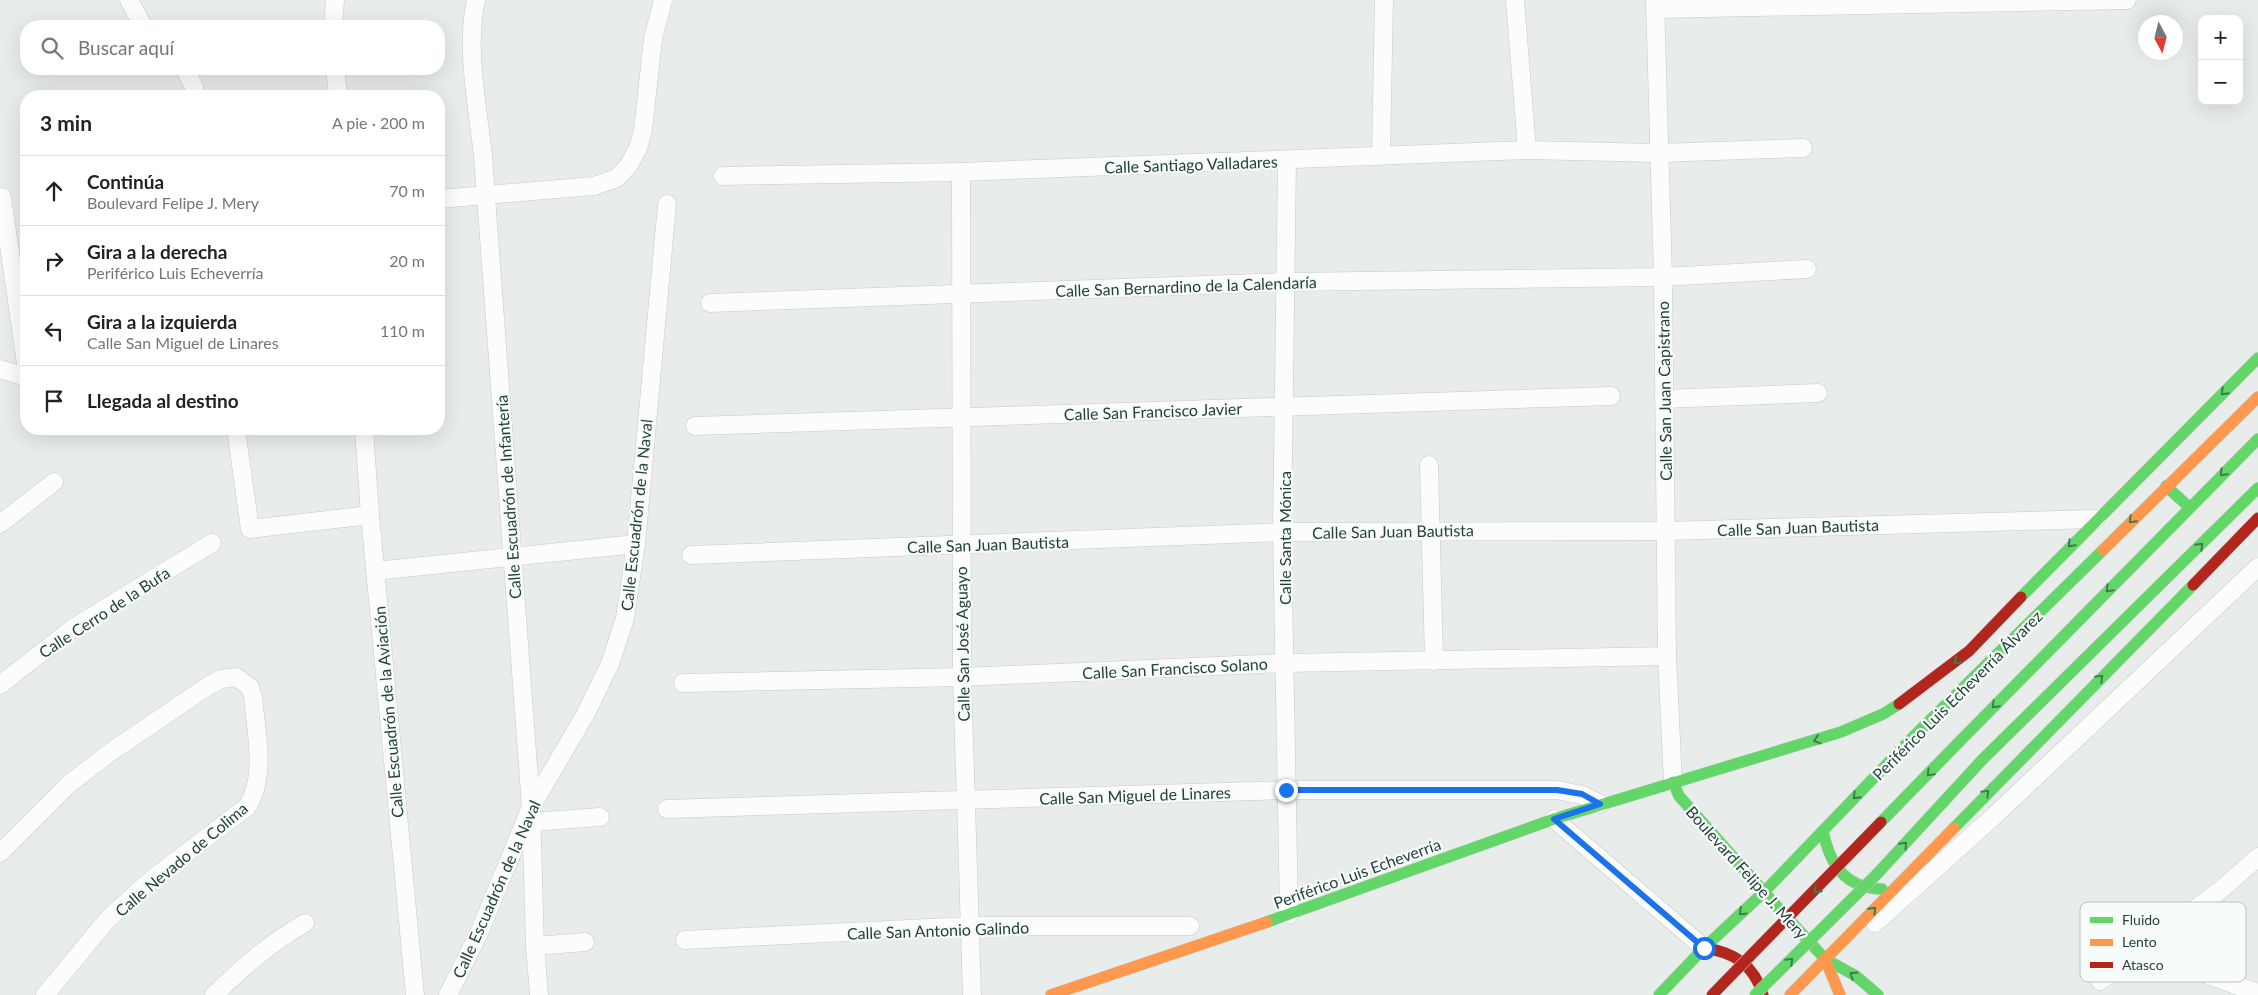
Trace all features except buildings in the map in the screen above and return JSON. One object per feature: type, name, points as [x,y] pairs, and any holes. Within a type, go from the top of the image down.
[{"type":"main road","name":"Periférico Luis Echeverría Álvarez","points":[[1673,782],[1841,732],[1883,714],[1941,674],[1992,626],[2096,519],[2258,358]]},
{"type":"main road","name":"Periférico Luis Echeverría Álvarez","points":[[1659,995],[1704,948],[1764,892],[2009,642],[2258,397]]},
{"type":"main road","name":"Periférico Luis Echeverría Álvarez","points":[[1712,995],[2258,439]]},
{"type":"main road","points":[[2166,486],[2189,508]]},
{"type":"main road","points":[[1755,995],[1877,874],[1982,760],[2258,488]]},
{"type":"main road","points":[[1790,995],[2258,518]]},
{"type":"main road","points":[[1992,626],[2009,642]]},
{"type":"main road","name":"Periférico Luis Echeverría","points":[[1051,995],[1289,915],[1554,819],[1673,782]]},
{"type":"main road","name":"Boulevard Felipe J. Mery","points":[[1673,782],[1679,796],[1825,959],[1856,976],[1878,995]]},
{"type":"main road","points":[[1823,831],[1825,849],[1833,865],[1845,878],[1861,886],[1878,889],[1896,887]]},
{"type":"main road","points":[[1704,948],[1720,949],[1735,954],[1748,964],[1758,978],[1763,995]]},
{"type":"main road","name":"Boulevard Felipe J. Mery","points":[[1825,959],[1835,994]]},
{"type":"street","points":[[129,0],[140,20]]},
{"type":"street","points":[[333,20],[335,0]]},
{"type":"street","name":"Calle Escuadrón de Infantería","points":[[476,0],[472,32],[474,68],[531,814],[535,946],[539,995]]},
{"type":"street","points":[[445,199],[594,186],[617,178],[629,166],[643,130],[653,39],[663,0]]},
{"type":"street","points":[[1380,156],[1384,0]]},
{"type":"street","points":[[1514,0],[1527,150]]},
{"type":"street","points":[[1655,5],[2128,0]]},
{"type":"street","name":"Calle San Juan Capistrano","points":[[1655,5],[1663,277],[1667,656],[1673,782]]},
{"type":"street","points":[[188,75],[194,90]]},
{"type":"street","points":[[336,75],[337,90]]},
{"type":"street","name":"Calle Santiago Valladares","points":[[723,176],[961,172],[1287,161],[1527,150],[1659,153],[1803,148]]},
{"type":"street","name":"Calle Santa Mónica","points":[[1287,161],[1282,532],[1286,663],[1286,790],[1289,915]]},
{"type":"street","name":"Calle San José Aguayo","points":[[961,172],[962,677],[972,995]]},
{"type":"street","points":[[2,197],[20,322]]},
{"type":"street","name":"Calle Escuadrón de la Naval","points":[[448,995],[486,916],[531,814],[585,715],[610,664],[625,618],[636,544],[667,204]]},
{"type":"street","name":"Calle San Bernardino de la Calendaría","points":[[710,303],[1286,282],[1663,277],[1806,268]]},
{"type":"street","points":[[0,369],[20,375]]},
{"type":"street","points":[[1664,399],[1818,393]]},
{"type":"street","name":"Calle San Francisco Javier","points":[[694,426],[1611,396]]},
{"type":"street","points":[[237,435],[250,528],[370,515]]},
{"type":"street","name":"Calle Escuadrón de la Aviación","points":[[364,435],[414,995]]},
{"type":"street","points":[[1429,465],[1434,662]]},
{"type":"street","points":[[0,524],[8,509],[54,482]]},
{"type":"street","name":"Calle San Juan Bautista","points":[[691,555],[1282,532],[1666,530],[2096,519]]},
{"type":"street","name":"Calle Cerro de la Bufa","points":[[0,685],[73,628],[212,544]]},
{"type":"street","points":[[376,571],[636,544]]},
{"type":"street","points":[[1850,934],[1865,929],[1886,914],[1993,817],[2258,568]]},
{"type":"street","name":"Calle San Francisco Solano","points":[[682,683],[962,677],[1286,663],[1434,662],[1667,656]]},
{"type":"street","name":"Calle Nevado de Colima","points":[[0,853],[69,784],[112,751],[208,686],[221,679],[236,677],[250,687],[253,697],[258,780],[254,796],[247,807],[152,878],[108,919],[45,995]]},
{"type":"street","name":"Calle San Miguel de Linares","points":[[667,809],[1286,790],[1557,790],[1582,794],[1600,804]]},
{"type":"street","points":[[531,814],[600,817]]},
{"type":"street","points":[[1554,819],[1704,948]]},
{"type":"street","points":[[2204,902],[2258,858]]},
{"type":"street","points":[[214,995],[248,962],[277,939],[305,923]]},
{"type":"street","name":"Calle San Antonio Galindo","points":[[686,940],[969,926],[1190,926]]},
{"type":"street","points":[[535,946],[585,942]]},
{"type":"street","points":[[2228,982],[2258,993]]},
{"type":"traffic: fast","points":[[2021,597],[2258,358]]},
{"type":"traffic: fast","points":[[1963,738],[2258,439]]},
{"type":"traffic: fast","points":[[2166,486],[2189,507]]},
{"type":"traffic: fast","points":[[1982,760],[2258,488]]},
{"type":"traffic: fast","points":[[1659,995],[1704,948],[1764,892],[1915,735],[2103,550]]},
{"type":"traffic: fast","points":[[1954,828],[2193,585]]},
{"type":"traffic: fast","points":[[1267,922],[1554,819],[1841,732],[1883,714],[1899,704]]},
{"type":"traffic: fast","points":[[1881,822],[1963,738]]},
{"type":"traffic: fast","points":[[1755,995],[1877,874],[1982,760]]},
{"type":"traffic: fast","points":[[1673,782],[1679,796],[1764,892]]},
{"type":"traffic: fast","points":[[1823,831],[1830,854],[1841,872],[1858,884],[1869,888],[1882,889]]},
{"type":"traffic: fast","points":[[1764,892],[1825,959],[1856,976],[1878,995]]},
{"type":"traffic: slow","points":[[2103,550],[2258,397]]},
{"type":"traffic: slow","points":[[1790,995],[1954,828]]},
{"type":"traffic: slow","points":[[1051,995],[1267,922]]},
{"type":"traffic: slow","points":[[1825,959],[1840,995]]},
{"type":"traffic: jam","points":[[2193,585],[2258,518]]},
{"type":"traffic: jam","points":[[1899,704],[1969,651],[2021,597]]},
{"type":"traffic: jam","points":[[1712,995],[1881,822]]},
{"type":"traffic: jam","points":[[1704,948],[1725,953],[1741,962],[1754,976],[1763,995]]},
{"type":"route","points":[[1286,790],[1557,790],[1582,794],[1600,804],[1554,819],[1704,948]]}]
